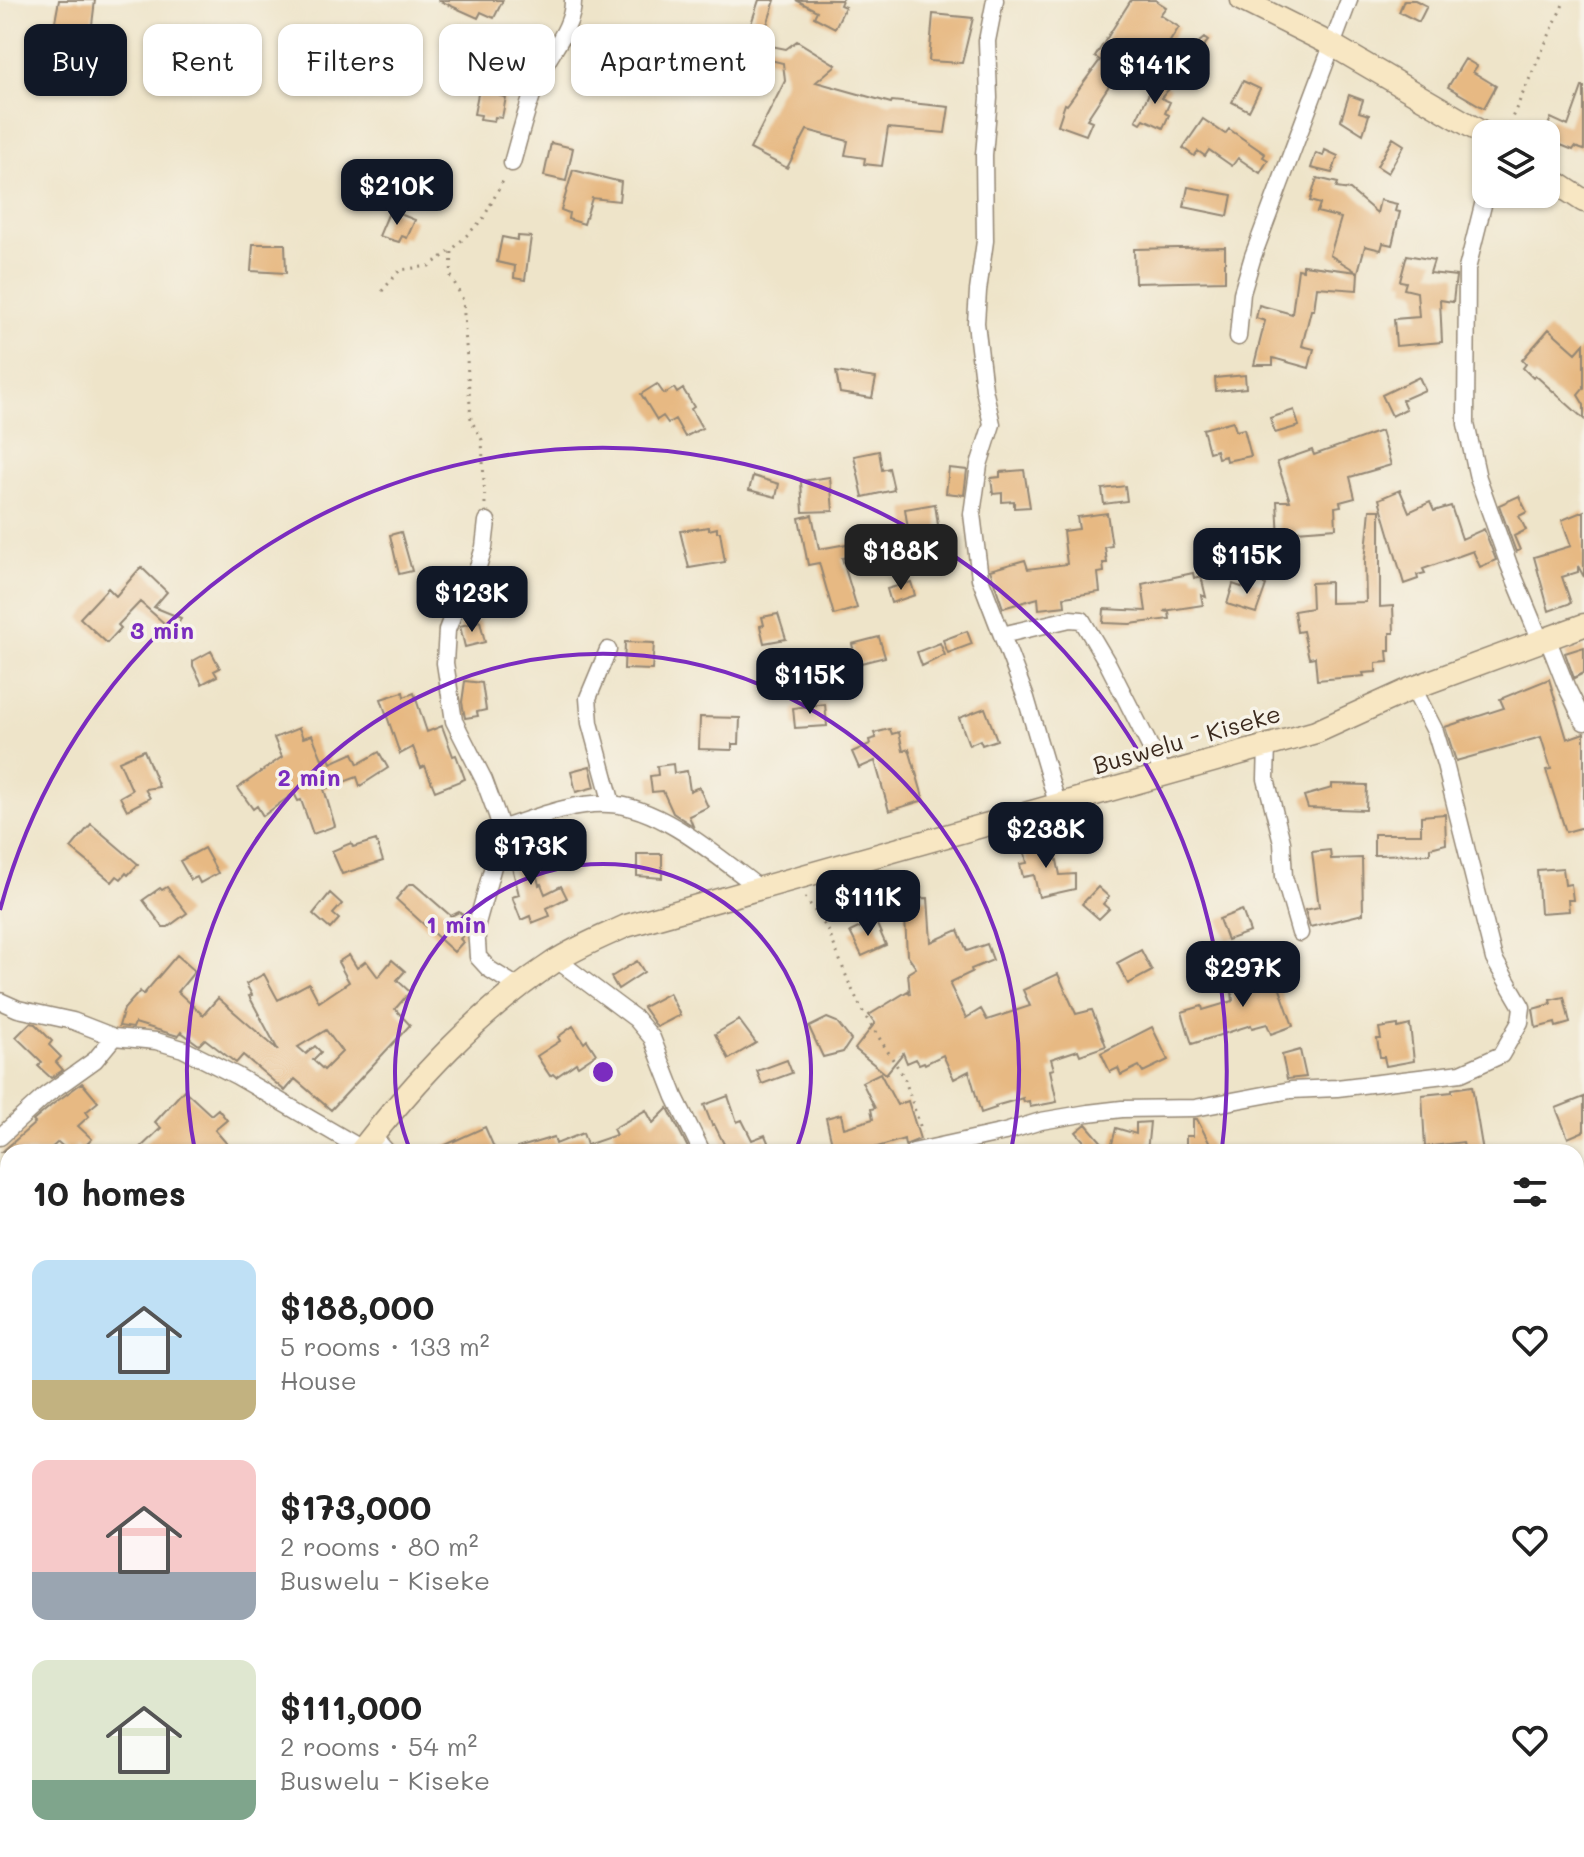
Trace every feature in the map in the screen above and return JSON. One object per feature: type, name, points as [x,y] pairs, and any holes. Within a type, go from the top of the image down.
[{"type":"main road","points":[[1242,0],[1332,45],[1472,127]]},
{"type":"main road","points":[[1560,185],[1584,201]]},
{"type":"main road","name":"Buswelu - Kiseke","points":[[372,1144],[419,1081],[467,1031],[518,987],[557,960],[626,926],[1316,732],[1413,688],[1584,625]]},
{"type":"street","points":[[512,163],[534,89],[567,25],[573,0]]},
{"type":"street","points":[[995,0],[987,41],[989,98],[984,155],[985,241],[976,323],[984,389],[992,424],[979,465],[972,514],[980,578],[1026,698],[1057,803]]},
{"type":"street","points":[[1238,337],[1242,293],[1253,256],[1349,0]]},
{"type":"street","points":[[1482,208],[1467,269],[1466,424],[1478,478],[1509,565],[1584,722]]},
{"type":"street","points":[[487,521],[477,570],[460,596],[447,630],[445,663],[454,721],[484,780],[501,829],[476,927],[475,944],[478,957],[489,969],[518,987]]},
{"type":"street","points":[[1002,635],[1070,619],[1082,620],[1164,774]]},
{"type":"street","points":[[608,650],[588,698],[590,723],[612,804]]},
{"type":"street","points":[[947,1144],[1088,1113],[1122,1109],[1195,1108],[1291,1090],[1337,1088],[1461,1073],[1501,1055],[1520,1022],[1522,1007],[1494,959],[1435,731],[1413,688]]},
{"type":"street","points":[[1267,745],[1266,779],[1282,842],[1284,877],[1300,933]]},
{"type":"street","points":[[501,829],[552,813],[593,804],[612,804],[661,820],[758,887]]},
{"type":"street","points":[[557,960],[636,1019],[652,1038],[675,1097],[698,1144]]},
{"type":"street","points":[[0,1001],[18,1009],[73,1021],[114,1037],[156,1041],[183,1049],[364,1144]]},
{"type":"street","points":[[0,1137],[46,1095],[95,1060],[114,1037]]},
{"type":"path","points":[[1510,120],[1565,0]]},
{"type":"path","points":[[382,291],[400,270],[429,266],[452,250],[483,219],[512,163]]},
{"type":"path","points":[[452,250],[451,276],[463,300],[471,420],[482,440],[487,521]]},
{"type":"path","points":[[791,878],[828,930],[864,1014],[904,1077],[919,1144]]},
{"type":"building","points":[[59,0],[95,0],[92,24],[55,24]]},
{"type":"building","points":[[438,0],[503,0],[494,18],[481,12],[478,18]]},
{"type":"building","points":[[759,0],[775,0],[767,24],[751,24]]},
{"type":"building","points":[[796,0],[842,0],[840,5],[845,7],[835,28],[814,17],[817,11]]},
{"type":"building","points":[[1131,0],[1155,0],[1166,7],[1160,15],[1179,27],[1159,59],[1140,46],[1122,74],[1118,72],[1087,119],[1092,121],[1086,135],[1058,125],[1065,104],[1100,60],[1095,57]]},
{"type":"building","points":[[1404,0],[1415,0],[1427,6],[1419,22],[1399,12]]},
{"type":"building","points":[[933,14],[973,18],[962,63],[929,61]]},
{"type":"building","points":[[1204,38],[1208,41],[1179,76],[1166,69]]},
{"type":"building","points":[[797,41],[836,65],[816,82],[891,103],[949,107],[945,133],[888,128],[882,166],[864,164],[865,158],[845,155],[848,141],[807,130],[787,168],[750,149],[785,81],[783,63],[775,61],[775,47],[786,49]]},
{"type":"building","points":[[1465,59],[1477,66],[1473,72],[1496,86],[1484,108],[1448,87]]},
{"type":"building","points":[[1156,79],[1170,88],[1161,98],[1170,102],[1165,113],[1169,115],[1163,128],[1144,119],[1141,123],[1136,120]]},
{"type":"building","points":[[1243,81],[1260,89],[1249,111],[1232,102]]},
{"type":"building","points":[[1584,87],[1584,150],[1560,145],[1560,122],[1568,126]]},
{"type":"building","points":[[1349,95],[1363,100],[1359,112],[1369,115],[1363,134],[1341,120]]},
{"type":"building","points":[[478,96],[506,97],[502,118],[495,117],[494,121],[480,119],[481,115],[474,114]]},
{"type":"building","points":[[1203,119],[1225,134],[1229,129],[1265,154],[1263,157],[1268,160],[1260,173],[1238,158],[1232,166],[1209,150],[1205,156],[1198,151],[1194,156],[1183,148]]},
{"type":"building","points":[[1393,138],[1404,145],[1388,173],[1377,166]]},
{"type":"building","points":[[551,143],[573,148],[566,181],[544,176]]},
{"type":"building","points":[[1325,150],[1338,156],[1332,173],[1311,168],[1316,153],[1323,156]]},
{"type":"building","points":[[573,170],[621,182],[619,201],[592,198],[584,224],[568,219],[569,213],[561,210]]},
{"type":"building","points":[[1317,178],[1338,183],[1336,188],[1350,190],[1377,213],[1380,200],[1397,204],[1395,211],[1400,212],[1392,245],[1383,243],[1381,250],[1365,246],[1357,290],[1317,287],[1314,310],[1311,310],[1302,346],[1314,349],[1309,368],[1273,358],[1273,365],[1254,365],[1265,321],[1256,318],[1259,305],[1292,314],[1298,269],[1303,270],[1303,265],[1357,272],[1330,255],[1341,218],[1317,212],[1320,204],[1310,201]]},
{"type":"building","points":[[1188,187],[1232,195],[1228,216],[1184,207]]},
{"type":"building","points":[[390,210],[415,220],[407,238],[402,236],[399,242],[379,236]]},
{"type":"building","points":[[518,236],[531,237],[525,280],[514,278],[515,266],[497,262],[502,237],[517,240]]},
{"type":"building","points":[[253,244],[285,244],[286,273],[251,271]]},
{"type":"building","points":[[1225,247],[1225,281],[1135,283],[1134,249]]},
{"type":"building","points":[[1407,255],[1434,260],[1430,273],[1456,276],[1453,302],[1440,300],[1442,342],[1396,346],[1394,319],[1419,317],[1417,292],[1404,289],[1406,282],[1400,281]]},
{"type":"building","points":[[1549,329],[1576,353],[1584,344],[1584,388],[1578,395],[1584,405],[1584,419],[1523,368],[1526,364],[1522,360]]},
{"type":"building","points":[[836,372],[876,378],[872,398],[840,393]]},
{"type":"building","points":[[1245,375],[1246,388],[1216,391],[1215,378]]},
{"type":"building","points":[[1419,377],[1425,390],[1402,400],[1406,409],[1392,416],[1382,395]]},
{"type":"building","points":[[657,384],[664,394],[674,388],[677,393],[683,389],[702,428],[685,437],[675,419],[668,423],[663,416],[657,420],[641,394]]},
{"type":"building","points":[[1294,410],[1299,426],[1275,433],[1270,418]]},
{"type":"building","points":[[1233,421],[1236,431],[1244,429],[1251,456],[1226,461],[1225,456],[1218,458],[1216,450],[1209,452],[1203,429]]},
{"type":"building","points":[[1381,431],[1391,465],[1350,477],[1355,498],[1340,502],[1341,506],[1335,507],[1336,528],[1296,531],[1291,572],[1287,572],[1284,553],[1281,563],[1263,560],[1266,539],[1279,540],[1277,501],[1290,501],[1277,462],[1312,450],[1314,455]]},
{"type":"building","points":[[879,451],[882,470],[889,468],[894,490],[863,497],[854,456]]},
{"type":"building","points":[[949,468],[967,470],[964,495],[946,493]]},
{"type":"building","points":[[1024,470],[1030,507],[1014,508],[1014,501],[1002,502],[1002,493],[993,494],[991,478],[1000,477],[1000,472]]},
{"type":"building","points":[[753,476],[779,484],[776,497],[749,490]]},
{"type":"building","points":[[830,477],[833,511],[803,512],[801,481]]},
{"type":"building","points":[[1125,486],[1127,501],[1104,504],[1102,489]]},
{"type":"building","points":[[1400,490],[1409,512],[1430,502],[1434,511],[1451,506],[1462,539],[1484,529],[1496,560],[1480,567],[1473,551],[1423,569],[1425,573],[1417,575],[1418,579],[1404,584],[1379,499]]},
{"type":"building","points":[[1519,496],[1527,512],[1519,516],[1526,530],[1514,536],[1520,550],[1516,552],[1499,505]]},
{"type":"building","points":[[935,504],[940,539],[910,543],[905,509]]},
{"type":"building","points":[[1370,510],[1380,510],[1380,607],[1393,606],[1394,633],[1390,633],[1388,662],[1376,663],[1376,672],[1363,673],[1364,676],[1317,680],[1315,657],[1309,658],[1303,631],[1297,632],[1294,611],[1312,608],[1311,583],[1330,582],[1330,603],[1366,602],[1365,561]]},
{"type":"building","points":[[1584,511],[1584,577],[1578,566],[1578,572],[1562,577],[1571,603],[1549,611],[1534,557],[1571,546],[1562,520]]},
{"type":"building","points":[[1107,513],[1112,546],[1105,547],[1107,563],[1103,563],[1104,572],[1098,573],[1100,592],[1064,597],[1065,606],[1039,609],[1038,598],[1003,608],[990,570],[1025,560],[1028,569],[1067,564],[1063,531],[1079,529],[1077,517]]},
{"type":"building","points":[[812,515],[819,549],[858,542],[860,555],[842,558],[857,608],[834,615],[819,563],[808,565],[799,518]]},
{"type":"building","points":[[709,527],[709,530],[717,528],[720,532],[725,562],[689,568],[680,531]]},
{"type":"building","points":[[401,532],[412,571],[399,574],[390,535]]},
{"type":"building","points":[[141,567],[167,592],[154,607],[181,618],[172,638],[160,633],[164,623],[140,602],[118,625],[121,628],[107,643],[80,618],[108,588],[116,596]]},
{"type":"building","points":[[1193,573],[1194,578],[1201,576],[1206,597],[1201,595],[1203,605],[1164,611],[1169,612],[1170,619],[1130,624],[1103,623],[1104,609],[1146,611],[1142,584]]},
{"type":"building","points":[[1250,580],[1266,585],[1256,613],[1227,604],[1233,584],[1247,589]]},
{"type":"building","points":[[911,582],[915,595],[891,603],[887,589]]},
{"type":"building","points":[[778,614],[786,639],[764,643],[760,626],[764,625],[762,617]]},
{"type":"building","points":[[480,621],[485,642],[465,647],[460,626]]},
{"type":"building","points":[[967,631],[972,644],[948,653],[943,640]]},
{"type":"building","points":[[879,637],[885,657],[857,664],[852,644]]},
{"type":"building","points":[[625,642],[654,643],[652,670],[624,669]]},
{"type":"building","points":[[940,643],[945,655],[922,666],[917,652]]},
{"type":"building","points":[[1584,647],[1584,673],[1574,678],[1565,653]]},
{"type":"building","points":[[211,651],[220,668],[214,671],[217,676],[202,684],[193,661]]},
{"type":"building","points":[[1549,679],[1567,739],[1584,733],[1584,827],[1566,832],[1546,770],[1551,769],[1541,737],[1456,761],[1445,727],[1504,708],[1500,699]]},
{"type":"building","points":[[465,681],[482,683],[486,710],[477,712],[478,716],[465,718],[462,702]]},
{"type":"building","points":[[403,692],[404,697],[414,693],[427,732],[442,726],[465,779],[435,791],[413,747],[400,754],[381,699]]},
{"type":"building","points":[[825,704],[827,726],[795,728],[793,708]]},
{"type":"building","points":[[985,708],[997,740],[982,745],[980,740],[969,745],[959,718]]},
{"type":"building","points":[[700,717],[740,718],[739,744],[732,744],[732,750],[699,749]]},
{"type":"building","points":[[299,728],[303,738],[312,735],[322,759],[328,756],[331,763],[353,753],[358,764],[379,752],[388,768],[360,786],[357,777],[324,789],[335,826],[313,834],[301,800],[298,801],[294,793],[263,816],[257,806],[253,809],[238,788],[282,757],[274,738]]},
{"type":"building","points":[[890,729],[892,734],[899,732],[903,751],[909,749],[924,800],[889,811],[875,761],[859,768],[852,752],[870,744],[869,740],[876,738],[874,733]]},
{"type":"building","points":[[144,750],[159,787],[145,789],[150,798],[127,810],[120,797],[132,790],[119,761]]},
{"type":"building","points":[[673,764],[674,773],[687,771],[690,791],[699,787],[708,807],[689,816],[693,826],[673,813],[663,791],[652,792],[650,776],[658,775],[657,766]]},
{"type":"building","points":[[590,766],[595,787],[576,792],[571,771]]},
{"type":"building","points":[[1332,784],[1367,785],[1366,810],[1308,808],[1304,796],[1332,788]]},
{"type":"building","points":[[1445,814],[1446,844],[1430,848],[1430,854],[1374,855],[1374,834],[1421,834],[1421,816]]},
{"type":"building","points":[[91,824],[138,864],[128,875],[126,873],[121,879],[117,876],[112,882],[71,848]]},
{"type":"building","points":[[376,840],[383,861],[342,874],[332,851],[351,843],[353,847]]},
{"type":"building","points":[[1053,841],[1060,875],[1075,874],[1075,889],[1039,897],[1034,875],[1023,877],[1020,864],[1027,863],[1024,848]]},
{"type":"building","points":[[529,844],[539,885],[545,894],[561,886],[567,898],[547,908],[550,916],[532,923],[530,916],[521,920],[512,897],[519,895],[508,851]]},
{"type":"building","points":[[204,848],[218,873],[200,883],[197,877],[191,880],[180,861]]},
{"type":"building","points":[[1330,850],[1331,859],[1362,858],[1363,914],[1310,927],[1305,910],[1319,907],[1312,852]]},
{"type":"building","points":[[637,854],[662,854],[662,878],[637,876]]},
{"type":"building","points":[[1563,868],[1565,885],[1571,884],[1573,900],[1568,900],[1569,911],[1540,913],[1537,870]]},
{"type":"building","points":[[409,884],[414,884],[451,916],[459,912],[467,918],[465,933],[460,939],[463,942],[454,952],[396,899]]},
{"type":"building","points":[[167,887],[187,913],[168,927],[163,927],[143,900],[160,888]]},
{"type":"building","points":[[1098,887],[1109,897],[1103,904],[1109,909],[1099,919],[1082,904]]},
{"type":"building","points":[[330,893],[342,904],[333,914],[339,919],[330,929],[313,914]]},
{"type":"building","points":[[928,898],[931,942],[958,930],[967,951],[987,944],[993,960],[951,982],[966,1018],[981,1009],[987,1020],[1030,1006],[1023,990],[1058,974],[1076,1014],[1092,1010],[1106,1046],[1080,1055],[1078,1050],[1051,1059],[1054,1069],[1050,1070],[1057,1102],[1030,1107],[1029,1101],[1024,1102],[1023,1098],[981,1113],[969,1071],[954,1079],[943,1055],[919,1064],[916,1059],[907,1063],[903,1053],[886,1074],[855,1049],[875,1023],[869,1015],[908,991],[910,995],[908,973],[916,968],[907,955],[904,899]]},
{"type":"building","points":[[1242,910],[1250,932],[1227,940],[1219,919]]},
{"type":"building","points":[[875,920],[886,945],[862,956],[850,932]]},
{"type":"building","points":[[1141,950],[1152,971],[1128,984],[1117,963]]},
{"type":"building","points":[[177,955],[195,971],[178,992],[203,1015],[218,998],[278,1050],[249,996],[252,995],[246,984],[264,974],[278,1000],[309,983],[319,1002],[349,982],[338,962],[349,955],[357,968],[366,961],[378,977],[392,960],[405,971],[397,980],[410,992],[395,1009],[410,1025],[331,1110],[295,1079],[285,1091],[243,1055],[236,1063],[205,1039],[199,1045],[181,1032],[178,1036],[135,1023],[133,1028],[119,1026],[124,1009],[140,991],[143,995]],"holes":[[[326,1030],[342,1052],[324,1070],[313,1060],[321,1052],[315,1046],[306,1054],[298,1047]]]},
{"type":"building","points":[[637,961],[644,972],[618,989],[611,977]]},
{"type":"building","points":[[1270,961],[1293,1026],[1271,1034],[1267,1024],[1252,1028],[1251,1025],[1192,1044],[1182,1012],[1202,1006],[1203,1010],[1233,1001],[1232,992],[1254,987],[1247,970]]},
{"type":"building","points":[[669,993],[680,1015],[657,1027],[643,1007]]},
{"type":"building","points":[[1564,997],[1570,1023],[1536,1028],[1533,1009]]},
{"type":"building","points":[[827,1018],[837,1022],[851,1040],[843,1052],[823,1057],[809,1027]]},
{"type":"building","points":[[739,1020],[756,1043],[729,1059],[715,1034]]},
{"type":"building","points":[[30,1023],[52,1041],[49,1045],[61,1057],[56,1062],[63,1070],[51,1078],[38,1066],[42,1062],[16,1037]]},
{"type":"building","points":[[1398,1025],[1398,1028],[1410,1025],[1414,1061],[1386,1066],[1384,1057],[1380,1057],[1379,1028]]},
{"type":"building","points":[[573,1026],[596,1054],[556,1077],[553,1074],[550,1076],[537,1056],[560,1041],[558,1037]]},
{"type":"building","points":[[1152,1027],[1168,1060],[1143,1072],[1139,1066],[1121,1075],[1118,1068],[1110,1072],[1101,1053]]},
{"type":"building","points":[[1300,1050],[1306,1077],[1287,1079],[1282,1055]]},
{"type":"building","points":[[787,1060],[792,1073],[762,1084],[757,1071]]},
{"type":"building","points":[[880,1073],[897,1105],[908,1101],[920,1139],[908,1144],[904,1139],[887,1144],[832,1144],[826,1118],[841,1114],[844,1128],[873,1119],[871,1109],[875,1108],[862,1082]]},
{"type":"building","points":[[82,1083],[98,1102],[86,1112],[89,1116],[78,1126],[92,1139],[87,1144],[11,1144],[35,1123],[33,1121]]},
{"type":"building","points":[[1472,1086],[1482,1144],[1425,1144],[1422,1095],[1452,1092],[1452,1089]]},
{"type":"building","points":[[184,1090],[211,1115],[218,1109],[227,1120],[215,1130],[227,1144],[144,1144],[161,1128],[155,1122]]},
{"type":"building","points":[[728,1096],[737,1122],[742,1120],[752,1140],[765,1135],[769,1144],[724,1144],[704,1105]]},
{"type":"building","points":[[1584,1097],[1584,1131],[1568,1138],[1556,1108]]},
{"type":"building","points":[[668,1108],[686,1144],[590,1144],[616,1135],[613,1129],[646,1110],[653,1123]]},
{"type":"building","points":[[1193,1119],[1197,1119],[1210,1144],[1186,1144],[1186,1136],[1193,1136]]},
{"type":"building","points":[[1150,1122],[1148,1144],[1112,1144],[1116,1128],[1136,1134],[1136,1123]]},
{"type":"building","points":[[1086,1124],[1103,1144],[1086,1144],[1076,1132]]},
{"type":"building","points":[[485,1127],[492,1144],[448,1144]]},
{"type":"building","points":[[583,1133],[587,1144],[556,1144]]},
{"type":"building","points":[[554,1137],[556,1144],[530,1144]]}]
